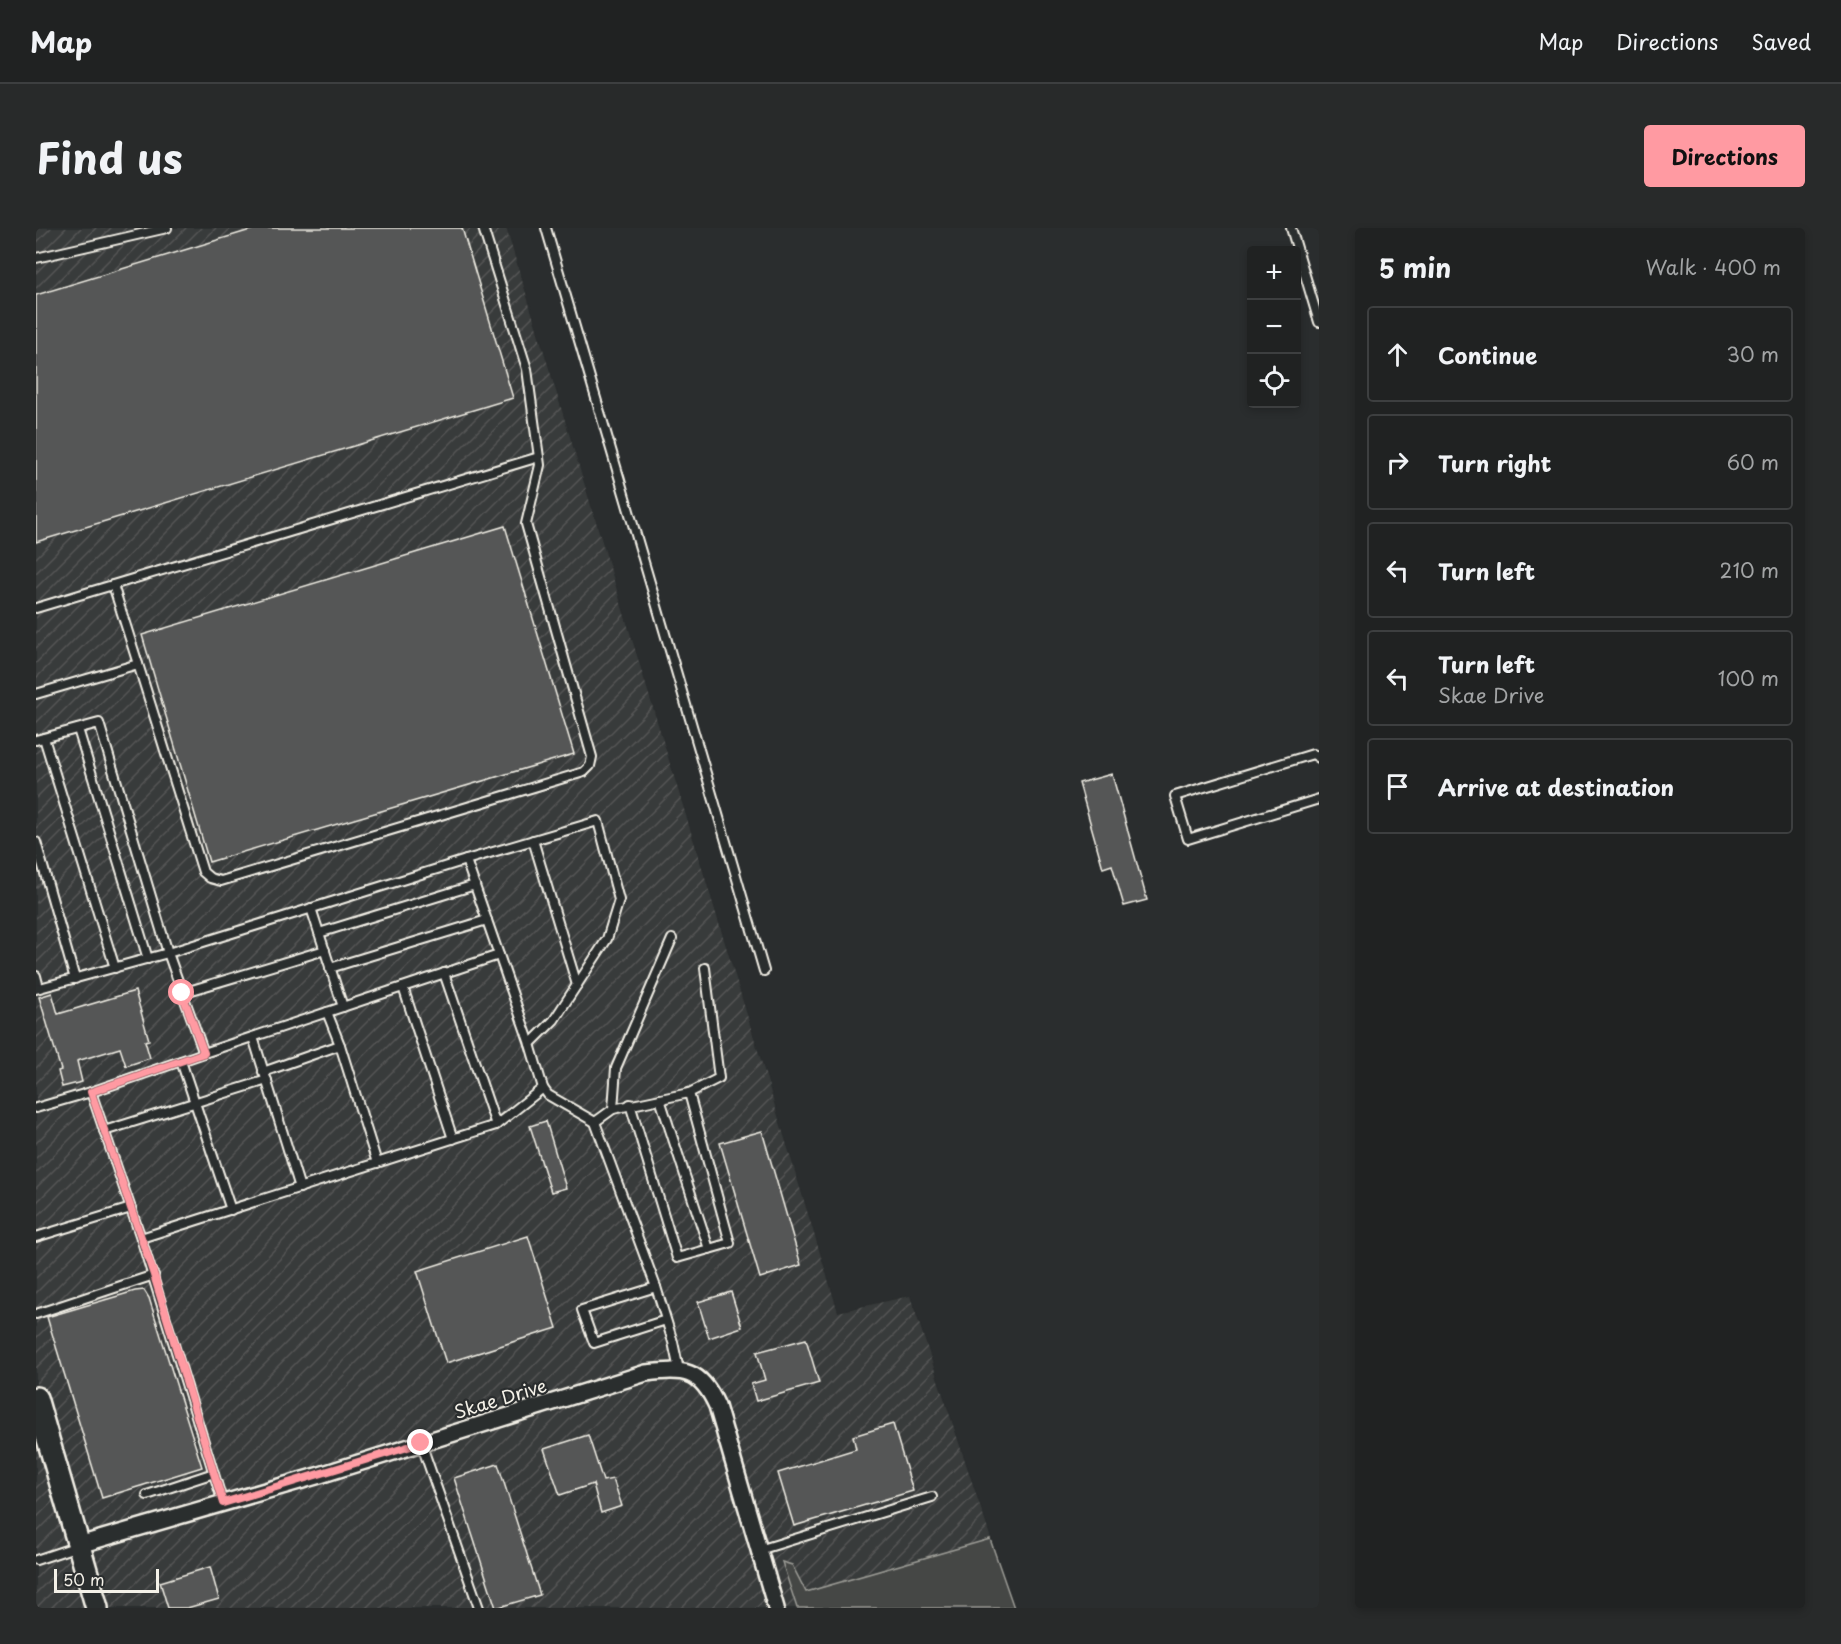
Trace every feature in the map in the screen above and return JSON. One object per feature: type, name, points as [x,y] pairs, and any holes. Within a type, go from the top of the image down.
[{"type":"street","name":"Skae Drive","points":[[79,1545],[646,1373],[679,1370]]},
{"type":"street","points":[[679,1370],[701,1379],[717,1406],[776,1608]]},
{"type":"street","points":[[36,1398],[98,1608]]},
{"type":"lane","points":[[36,258],[167,228]]},
{"type":"lane","points":[[113,585],[203,872],[210,878],[228,881],[584,772],[590,766],[592,757],[526,525],[540,465],[527,369],[483,228]]},
{"type":"lane","points":[[546,228],[764,971]]},
{"type":"lane","points":[[1291,228],[1319,322]]},
{"type":"lane","points":[[36,608],[539,457]]},
{"type":"lane","points":[[36,694],[138,664]]},
{"type":"lane","points":[[114,968],[40,739],[99,723],[168,953],[204,1053]]},
{"type":"lane","points":[[78,729],[148,958]]},
{"type":"lane","points":[[1319,758],[1313,754],[1175,796],[1188,839],[1319,800]]},
{"type":"lane","points":[[36,976],[38,989],[75,980],[598,821],[619,900],[607,939],[554,1020],[530,1044]]},
{"type":"lane","points":[[533,840],[577,985]]},
{"type":"lane","points":[[36,842],[75,980]]},
{"type":"lane","points":[[466,860],[543,1088],[548,1095],[595,1122],[656,1287],[673,1341],[679,1370]]},
{"type":"lane","points":[[319,933],[475,885]]},
{"type":"lane","points":[[311,908],[343,1007]]},
{"type":"lane","points":[[330,968],[487,920]]},
{"type":"lane","points":[[613,1109],[616,1068],[672,939]]},
{"type":"lane","points":[[182,993],[325,950]]},
{"type":"lane","points":[[36,1108],[91,1092],[499,955]]},
{"type":"lane","points":[[595,1122],[613,1109],[689,1093],[719,1078],[705,968]]},
{"type":"lane","points":[[444,973],[496,1125]]},
{"type":"lane","points":[[403,987],[453,1139]]},
{"type":"lane","points":[[327,1012],[340,1045],[377,1163]]},
{"type":"lane","points":[[253,1037],[300,1188]]},
{"type":"lane","points":[[263,1072],[340,1045]]},
{"type":"lane","points":[[181,1061],[231,1210]]},
{"type":"lane","points":[[104,1131],[267,1080]]},
{"type":"lane","points":[[141,1238],[496,1125],[543,1088]]},
{"type":"lane","points":[[91,1092],[154,1275],[223,1503]]},
{"type":"lane","points":[[630,1104],[677,1258],[730,1243],[689,1093]]},
{"type":"lane","points":[[660,1099],[709,1249]]},
{"type":"lane","points":[[36,1237],[131,1208]]},
{"type":"lane","points":[[36,1314],[154,1275]]},
{"type":"lane","points":[[656,1287],[582,1310],[594,1343],[666,1320]]},
{"type":"lane","points":[[421,1443],[479,1608]]},
{"type":"lane","points":[[147,1495],[214,1473]]},
{"type":"lane","points":[[759,1550],[932,1497]]},
{"type":"lane","points":[[36,1560],[79,1545]]},
{"type":"shaded area","points":[[36,228],[506,228],[838,1312],[910,1296],[1014,1608],[36,1608]]},
{"type":"shaded area","points":[[990,1539],[1014,1608],[797,1608],[782,1562],[792,1565],[806,1592]]},
{"type":"building","points":[[257,228],[462,228],[513,398],[36,542],[36,295]]},
{"type":"building","points":[[505,526],[574,754],[209,862],[142,635]]},
{"type":"building","points":[[1112,774],[1147,900],[1124,906],[1112,865],[1103,868],[1079,783]]},
{"type":"building","points":[[135,991],[149,1040],[145,1041],[150,1058],[126,1066],[120,1048],[77,1061],[82,1082],[62,1087],[58,1071],[61,1070],[39,997],[52,993],[58,1014]]},
{"type":"building","points":[[546,1121],[566,1188],[551,1192],[530,1126]]},
{"type":"building","points":[[762,1131],[801,1265],[760,1278],[720,1143]]},
{"type":"building","points":[[528,1236],[557,1328],[446,1363],[417,1271]]},
{"type":"building","points":[[144,1290],[149,1298],[202,1467],[102,1498],[47,1317]]},
{"type":"building","points":[[731,1292],[742,1327],[709,1338],[698,1302]]},
{"type":"building","points":[[806,1339],[819,1383],[756,1401],[751,1384],[765,1380],[757,1352]]},
{"type":"building","points":[[893,1424],[913,1491],[794,1526],[778,1473],[856,1449],[853,1436]]},
{"type":"building","points":[[588,1435],[603,1481],[613,1479],[622,1506],[601,1513],[593,1484],[560,1495],[544,1449]]},
{"type":"building","points":[[498,1464],[540,1595],[496,1608],[454,1478]]},
{"type":"building","points":[[210,1567],[219,1599],[187,1608],[168,1608],[160,1582]]},
{"type":"route","points":[[182,993],[204,1053],[91,1092],[154,1275],[223,1503],[421,1443]]}]
